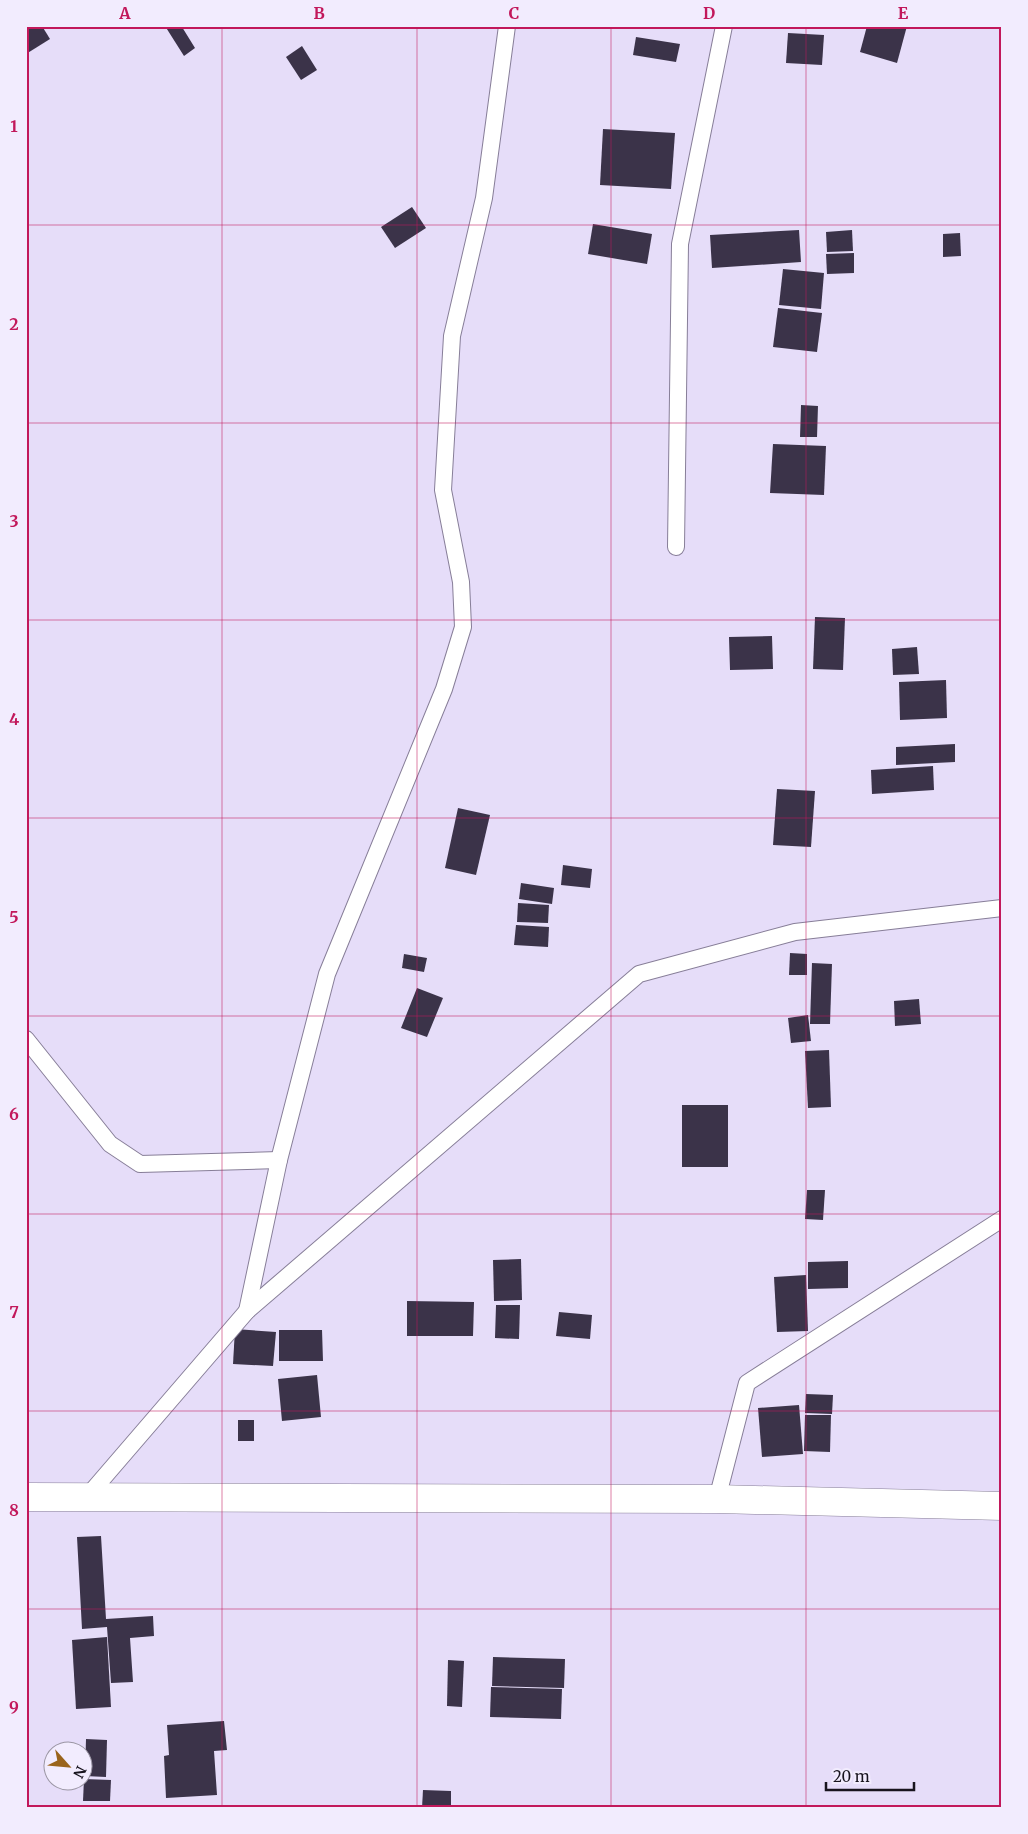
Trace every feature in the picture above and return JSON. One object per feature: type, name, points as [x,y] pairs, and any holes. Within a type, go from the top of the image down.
[{"type":"street","points":[[26,1497],[717,1499],[1002,1506]]},
{"type":"lane","points":[[247,1311],[279,1160],[327,974],[444,689],[463,627],[461,582],[443,490],[452,336],[484,198],[506,26]]},
{"type":"lane","points":[[676,547],[680,244],[724,26]]},
{"type":"lane","points":[[86,1498],[247,1311],[639,974],[795,932],[1002,908]]},
{"type":"lane","points":[[26,1039],[110,1144],[140,1164],[279,1160]]},
{"type":"lane","points":[[717,1499],[747,1383],[1002,1219]]},
{"type":"building","points":[[26,26],[42,26],[50,39],[26,54]]},
{"type":"building","points":[[165,26],[184,26],[182,27],[195,48],[184,56]]},
{"type":"building","points":[[867,26],[907,26],[897,63],[860,52]]},
{"type":"building","points":[[788,33],[824,35],[822,65],[786,63]]},
{"type":"building","points":[[636,37],[680,44],[676,62],[633,55]]},
{"type":"building","points":[[302,46],[317,70],[301,80],[286,57]]},
{"type":"building","points":[[603,129],[675,133],[671,189],[600,185]]},
{"type":"building","points":[[412,207],[426,228],[395,248],[381,227]]},
{"type":"building","points":[[593,224],[652,234],[647,264],[588,254]]},
{"type":"building","points":[[799,230],[801,262],[712,268],[710,235]]},
{"type":"building","points":[[852,230],[853,251],[827,252],[826,232]]},
{"type":"building","points":[[960,233],[961,256],[943,257],[943,234]]},
{"type":"building","points":[[854,253],[854,273],[827,274],[826,254]]},
{"type":"building","points":[[783,269],[824,273],[821,309],[779,305]]},
{"type":"building","points":[[778,308],[822,313],[817,352],[773,347]]},
{"type":"building","points":[[801,405],[818,406],[817,437],[800,437]]},
{"type":"building","points":[[773,444],[826,446],[824,495],[770,493]]},
{"type":"building","points":[[815,617],[845,618],[843,670],[813,669]]},
{"type":"building","points":[[772,636],[773,669],[730,670],[729,637]]},
{"type":"building","points":[[917,647],[919,674],[893,675],[892,649]]},
{"type":"building","points":[[946,680],[947,718],[900,720],[899,682]]},
{"type":"building","points":[[955,744],[955,762],[896,765],[896,747]]},
{"type":"building","points":[[933,766],[934,790],[872,794],[871,770]]},
{"type":"building","points":[[777,789],[815,791],[811,847],[773,845]]},
{"type":"building","points":[[458,808],[490,815],[476,875],[445,868]]},
{"type":"building","points":[[563,865],[592,869],[590,888],[561,885]]},
{"type":"building","points":[[521,883],[554,888],[552,904],[519,899]]},
{"type":"building","points":[[518,903],[549,905],[548,923],[517,922]]},
{"type":"building","points":[[516,925],[549,927],[548,947],[514,945]]},
{"type":"building","points":[[790,953],[807,954],[807,975],[789,975]]},
{"type":"building","points":[[404,954],[427,958],[424,972],[402,968]]},
{"type":"building","points":[[812,963],[832,964],[830,1024],[810,1024]]},
{"type":"building","points":[[417,988],[443,998],[427,1037],[401,1028]]},
{"type":"building","points":[[919,999],[921,1024],[895,1026],[894,1001]]},
{"type":"building","points":[[808,1015],[811,1041],[791,1043],[788,1018]]},
{"type":"building","points":[[829,1050],[831,1107],[808,1108],[805,1051]]},
{"type":"building","points":[[682,1105],[728,1105],[728,1167],[682,1167]]},
{"type":"building","points":[[807,1190],[825,1190],[823,1220],[805,1219]]},
{"type":"building","points":[[521,1259],[522,1300],[494,1301],[493,1260]]},
{"type":"building","points":[[848,1261],[848,1288],[808,1289],[808,1262]]},
{"type":"building","points":[[806,1275],[808,1331],[777,1332],[774,1277]]},
{"type":"building","points":[[407,1301],[474,1302],[473,1336],[407,1336]]},
{"type":"building","points":[[496,1305],[520,1305],[519,1339],[495,1338]]},
{"type":"building","points":[[559,1312],[592,1315],[590,1339],[556,1336]]},
{"type":"building","points":[[235,1329],[276,1332],[273,1366],[233,1364]]},
{"type":"building","points":[[279,1330],[322,1330],[323,1361],[279,1361]]},
{"type":"building","points":[[317,1375],[321,1417],[282,1421],[278,1379]]},
{"type":"building","points":[[806,1394],[833,1395],[832,1414],[805,1413]]},
{"type":"building","points":[[799,1405],[803,1454],[762,1457],[758,1408]]},
{"type":"building","points":[[805,1415],[831,1415],[830,1452],[804,1451]]},
{"type":"building","points":[[238,1420],[254,1420],[254,1441],[238,1441]]},
{"type":"building","points":[[101,1536],[106,1619],[153,1616],[154,1636],[130,1638],[133,1682],[111,1683],[107,1627],[82,1629],[77,1537]]},
{"type":"building","points":[[107,1637],[111,1707],[76,1709],[72,1640]]},
{"type":"building","points":[[493,1657],[565,1659],[564,1688],[492,1686]]},
{"type":"building","points":[[448,1660],[464,1661],[462,1707],[447,1706]]},
{"type":"building","points":[[491,1687],[562,1689],[561,1719],[490,1717]]},
{"type":"building","points":[[224,1721],[227,1750],[214,1751],[217,1795],[166,1798],[164,1756],[169,1755],[167,1725]]},
{"type":"building","points":[[86,1739],[107,1740],[106,1777],[92,1776],[92,1742],[86,1742]]},
{"type":"building","points":[[92,1779],[111,1780],[110,1801],[83,1801],[83,1792],[92,1792]]},
{"type":"building","points":[[423,1790],[451,1791],[451,1808],[422,1808]]}]
